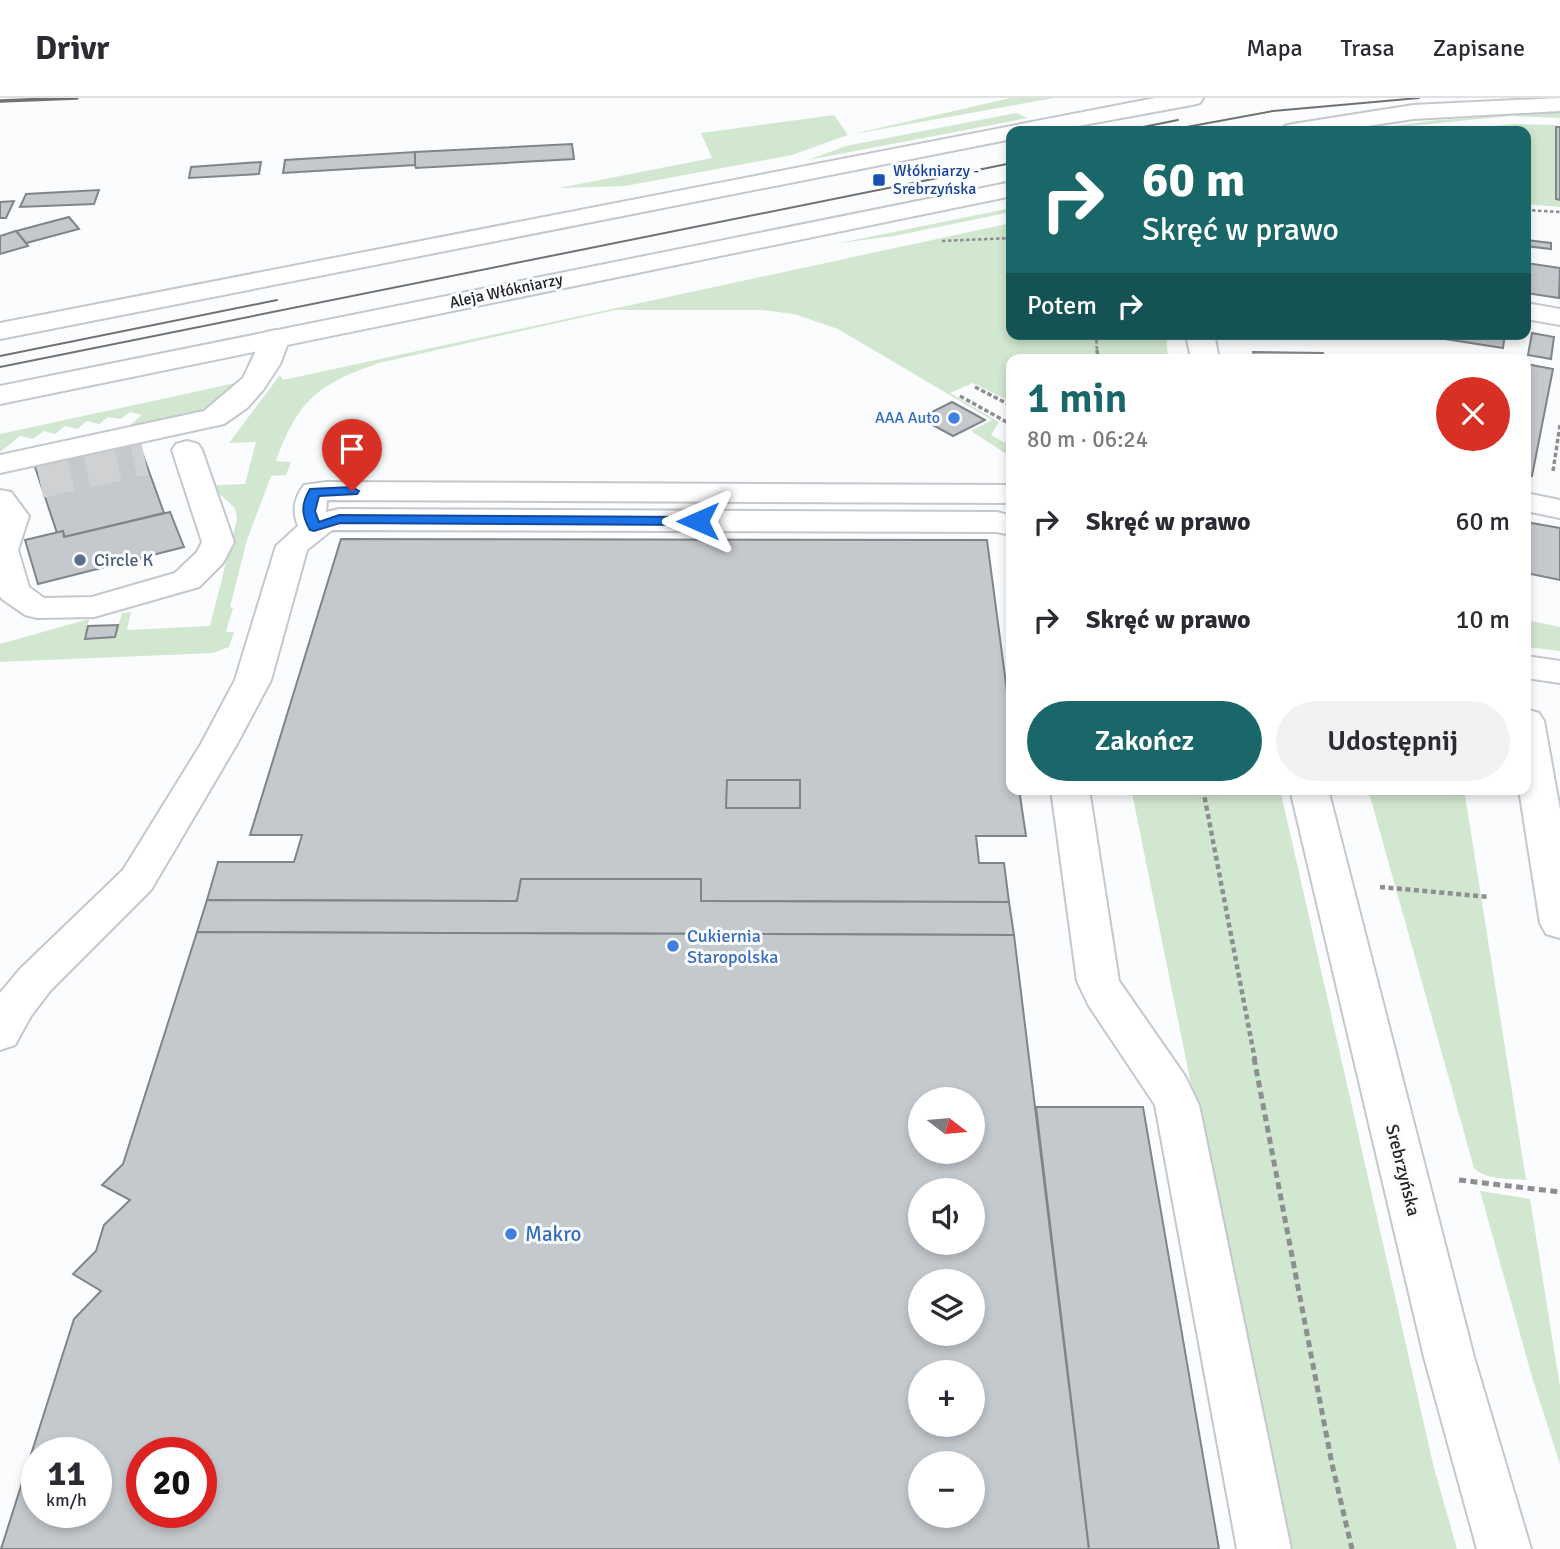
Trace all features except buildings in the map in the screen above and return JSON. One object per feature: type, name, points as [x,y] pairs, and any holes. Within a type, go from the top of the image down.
[{"type":"main road","points":[[1043,126],[1192,98]]},
{"type":"main road","points":[[1325,126],[1413,112],[1560,104]]},
{"type":"main road","points":[[1113,112],[1132,126]]},
{"type":"main road","points":[[0,331],[1006,133]]},
{"type":"main road","name":"Aleja Włókniarzy","points":[[0,395],[1006,190]]},
{"type":"main road","points":[[983,195],[1006,197]]},
{"type":"main road","points":[[1531,312],[1560,317]]},
{"type":"main road","points":[[145,459],[187,450],[214,418],[239,402],[267,367],[276,338]]},
{"type":"main road","points":[[0,464],[214,418]]},
{"type":"main road","points":[[0,499],[13,516],[2,550],[14,592],[37,608],[94,607],[187,580],[211,556],[218,542],[187,450]]},
{"type":"main road","points":[[0,492],[40,482]]},
{"type":"main road","points":[[314,527],[309,502],[315,492],[326,491],[1006,494]]},
{"type":"main road","points":[[1531,503],[1560,509]]},
{"type":"main road","points":[[0,1033],[15,1005],[35,980],[120,899],[159,846],[253,680],[292,546],[314,527],[339,519],[997,522],[1006,524]]},
{"type":"main road","points":[[1531,668],[1560,672]]},
{"type":"main road","points":[[1531,751],[1560,923]]},
{"type":"main road","points":[[1071,795],[1098,981],[1104,995],[1169,1089],[1177,1105],[1264,1549]]},
{"type":"main road","name":"Srebrzyńska","points":[[1310,795],[1449,1357],[1504,1549]]},
{"type":"path","points":[[1531,211],[1560,212]]},
{"type":"path","points":[[940,241],[1006,238]]},
{"type":"path","points":[[975,387],[1006,403]]},
{"type":"path","points":[[960,396],[1006,422]]},
{"type":"path","points":[[1543,475],[1553,471],[1560,425]]},
{"type":"path","points":[[1204,795],[1332,1464],[1352,1549]]},
{"type":"path","points":[[1376,887],[1490,897]]},
{"type":"path","points":[[1459,1180],[1560,1192]]},
{"type":"green space","points":[[1011,98],[1054,98],[848,135]]},
{"type":"green space","points":[[1560,112],[1560,118],[1510,116],[1394,126],[1437,120]]},
{"type":"green space","points":[[1016,113],[1028,118],[808,160],[846,146]]},
{"type":"green space","points":[[834,115],[848,135],[792,155],[625,186],[559,188],[712,158],[701,133]]},
{"type":"green space","points":[[1555,125],[1556,199],[1560,200],[1560,207],[1531,204],[1531,126],[1491,126]]},
{"type":"green space","points":[[1006,209],[1006,213],[894,236],[840,243]]},
{"type":"green space","points":[[1006,224],[1006,340],[1166,340],[1168,354],[1006,354],[1006,400],[973,383],[950,393],[999,422],[991,435],[1006,443],[1006,454],[971,431],[992,420],[838,329],[794,314],[761,310],[615,310],[379,363],[325,387],[302,409],[284,440],[276,461],[291,462],[286,475],[271,476],[247,540],[230,607],[233,608],[226,632],[234,632],[229,647],[213,653],[0,662],[0,644],[89,619],[85,639],[115,637],[122,613],[131,612],[127,630],[210,626],[237,519],[235,508],[214,489],[217,485],[245,484],[256,442],[229,443],[280,375],[283,380]]},
{"type":"green space","points":[[236,383],[215,403],[190,414],[134,427],[129,426],[142,415],[130,412],[121,419],[108,417],[99,424],[87,421],[77,429],[65,426],[55,434],[44,431],[33,439],[20,436],[0,452],[0,434]]},
{"type":"green space","points":[[1531,621],[1560,627],[1560,651],[1531,648]]},
{"type":"green space","points":[[1132,795],[1281,795],[1433,1464],[1457,1549],[1285,1549]]},
{"type":"green space","points":[[1370,795],[1465,795],[1526,1180],[1491,1177],[1474,1168]]},
{"type":"green space","points":[[1480,1191],[1530,1199],[1560,1387],[1560,1464],[1532,1377]]},
{"type":"tunnel","points":[[40,482],[145,459]]},
{"type":"tram line","points":[[1192,126],[1273,111],[1419,98]]},
{"type":"tram line","points":[[1148,126],[1178,120]]},
{"type":"tram line","points":[[0,367],[1006,164]]},
{"type":"tram line","points":[[0,356],[277,300]]},
{"type":"railway","points":[[0,101],[77,98]]},
{"type":"place","name":"Włókniarzy - Srebrzyńska","points":[[879,180]]},
{"type":"place","name":"AAA Auto","points":[[954,418]]},
{"type":"place","name":"Circle K","points":[[80,560]]},
{"type":"place","name":"Cukiernia Staropolska","points":[[673,946]]},
{"type":"place","name":"Makro","points":[[511,1234]]},
{"type":"route","points":[[352,491],[315,492],[309,502],[314,527],[339,519],[698,521]]}]
